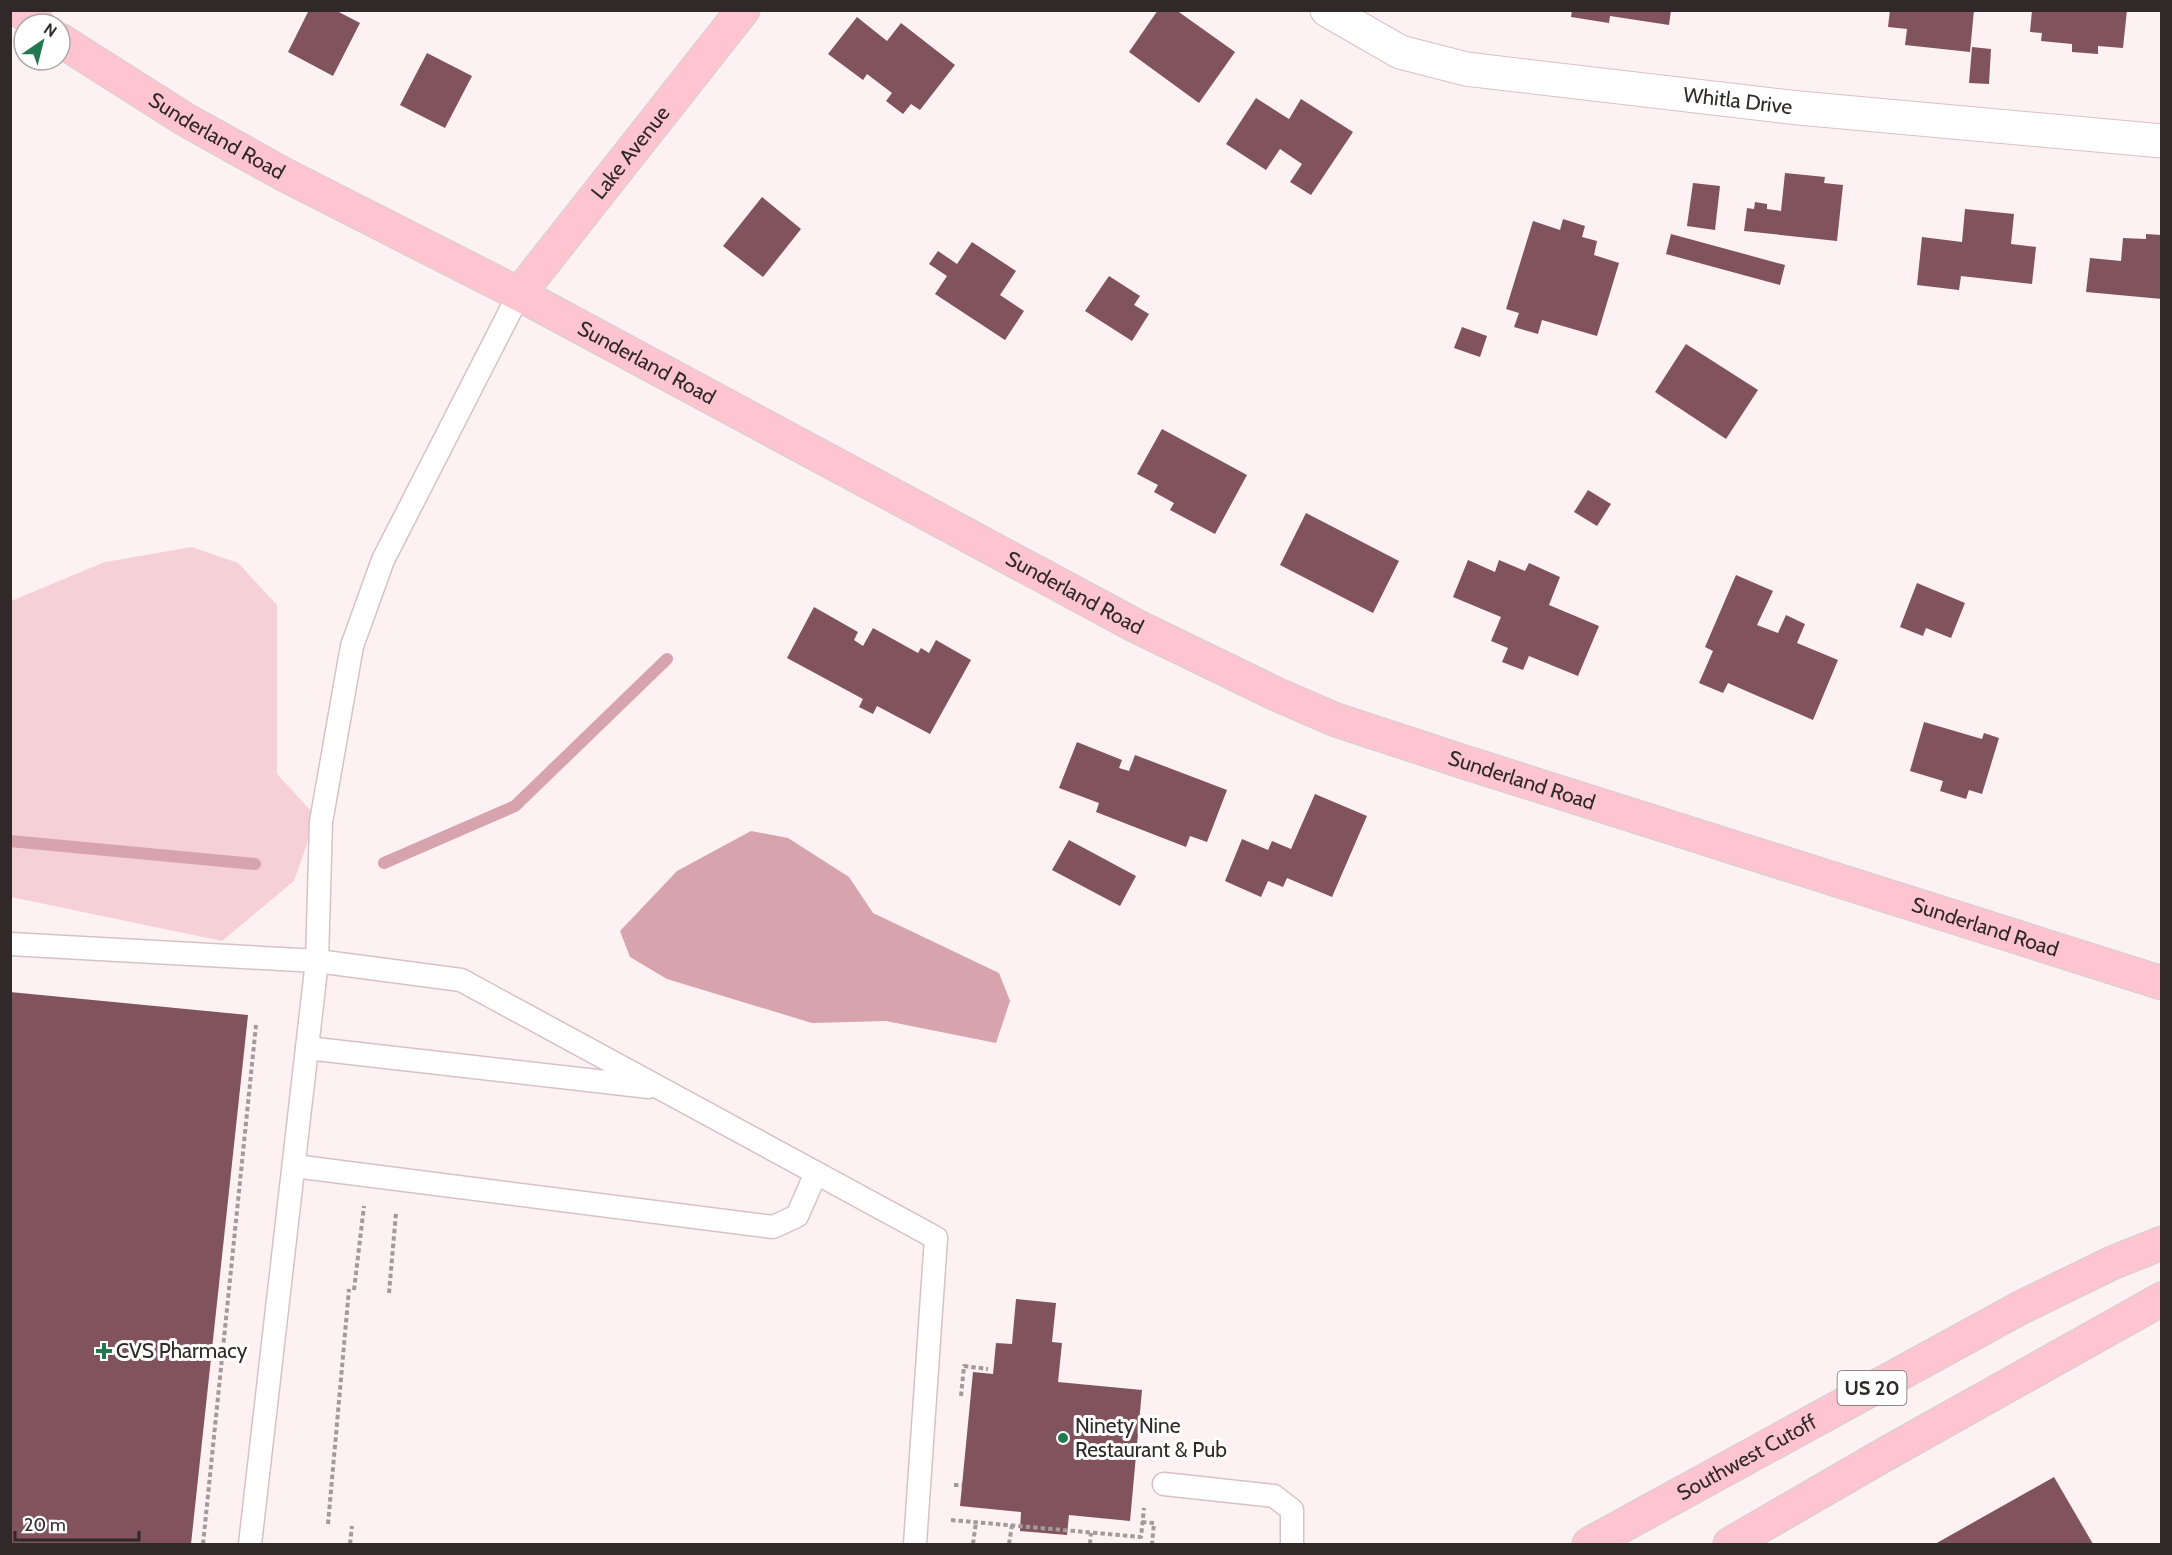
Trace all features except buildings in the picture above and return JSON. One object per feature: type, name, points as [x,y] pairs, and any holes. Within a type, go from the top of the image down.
[{"type":"main road","name":"Lake Avenue","points":[[519,294],[743,10]]},
{"type":"main road","name":"Sunderland Road","points":[[72,47],[186,120],[275,170],[519,294],[1136,626],[1335,720],[2162,983]]},
{"type":"main road","name":"Southwest Cutoff","points":[[1589,1545],[2020,1308],[2112,1263],[2162,1243]]},
{"type":"main road","points":[[1730,1545],[1882,1456],[2162,1299]]},
{"type":"street","name":"Whitla Drive","points":[[1327,10],[1400,52],[1466,69],[1799,108],[2162,141]]},
{"type":"lane","points":[[250,1545],[317,961],[321,822],[352,646],[383,560],[519,294]]},
{"type":"lane","points":[[10,944],[317,961],[461,980],[936,1238],[915,1545]]},
{"type":"lane","points":[[308,1048],[661,1089]]},
{"type":"lane","points":[[294,1166],[773,1227],[797,1216],[816,1173]]},
{"type":"lane","points":[[1164,1484],[1274,1496],[1292,1510],[1292,1545]]},
{"type":"path","points":[[202,1545],[256,1025]]},
{"type":"path","points":[[327,1524],[352,1289],[368,1176]]},
{"type":"path","points":[[389,1293],[399,1179]]},
{"type":"path","points":[[961,1402],[964,1366],[988,1369]]},
{"type":"path","points":[[953,1496],[955,1473]]},
{"type":"path","points":[[954,1485],[962,1485]]},
{"type":"path","points":[[952,1508],[951,1520],[1141,1537],[1144,1502]]},
{"type":"path","points":[[974,1545],[976,1522]]},
{"type":"path","points":[[1142,1522],[1154,1523],[1152,1545]]},
{"type":"path","points":[[1009,1545],[1012,1525]]},
{"type":"path","points":[[350,1545],[352,1526]]},
{"type":"path","points":[[1090,1545],[1091,1533]]},
{"type":"shaded area","points":[[192,547],[238,563],[277,605],[277,774],[314,814],[294,881],[222,941],[11,897],[11,601],[105,562]]},
{"type":"shaded area","points":[[751,831],[788,838],[849,877],[873,913],[999,973],[1010,1001],[996,1043],[886,1021],[812,1023],[667,979],[630,957],[620,931],[677,871]]},
{"type":"waterway","points":[[384,863],[515,806],[667,659]]},
{"type":"waterway","points":[[10,841],[255,864]]},
{"type":"place","name":"CVS Pharmacy","points":[[104,1351]]},
{"type":"place","name":"Ninety Nine Restaurant & Pub","points":[[1063,1438]]}]
